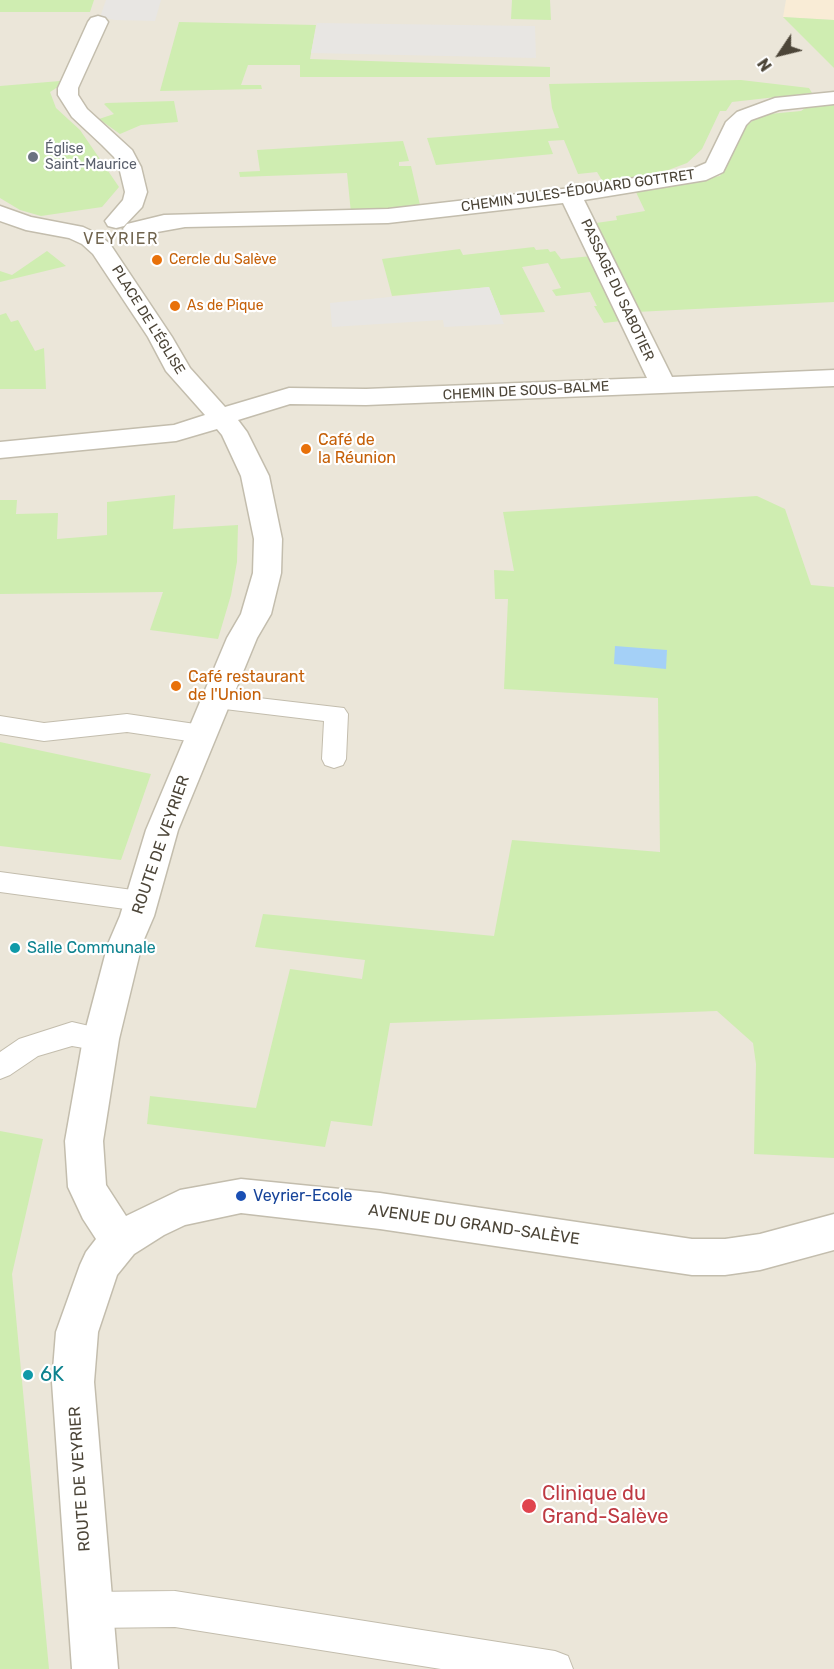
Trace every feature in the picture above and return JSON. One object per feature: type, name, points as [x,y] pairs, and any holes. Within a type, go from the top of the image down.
[{"type":"street","points":[[98,22],[68,88],[68,95],[79,113],[110,140],[124,155],[130,167],[136,192],[125,225]]},
{"type":"street","name":"CHEMIN JULES-ÉDOUARD GOTTRET","points":[[125,225],[184,220],[388,216],[571,195],[709,171],[715,167],[737,122],[744,116],[775,104],[834,98]]},
{"type":"street","name":"PASSAGE DU SABOTIER","points":[[571,195],[663,385]]},
{"type":"street","name":"PLACE DE L'ÉGLISE","points":[[0,213],[26,223],[75,232],[90,239],[102,249],[156,329],[179,371],[221,417]]},
{"type":"street","name":"PLACE DE L'ÉGLISE","points":[[75,232],[125,225],[122,241],[102,249]]},
{"type":"street","name":"CHEMIN DE SOUS-BALME","points":[[0,450],[176,433],[191,430],[256,404],[289,396],[366,397],[834,378]]},
{"type":"street","name":"ROUTE DE VEYRIER","points":[[95,1669],[76,1438],[74,1382],[77,1332],[100,1265],[120,1241],[97,1207],[87,1187],[84,1141],[101,1039],[125,944],[162,830],[242,638],[256,614],[267,573],[268,539],[255,477],[234,432],[221,417]]},
{"type":"street","name":"AVENUE DU GRAND-SALÈVE","points":[[120,1241],[150,1222],[180,1208],[241,1196],[380,1211],[692,1257],[725,1257],[760,1252],[834,1232]]},
{"type":"lane","points":[[216,701],[336,714],[334,759]]},
{"type":"lane","points":[[0,725],[44,732],[127,723],[202,734]]},
{"type":"lane","points":[[0,882],[140,901]]},
{"type":"lane","points":[[0,1066],[29,1047],[72,1034],[101,1039]]},
{"type":"lane","points":[[89,1610],[176,1609],[555,1669]]},
{"type":"shaded area","points":[[0,0],[834,0],[834,1669],[0,1669]]},
{"type":"shaded area","points":[[106,0],[161,0],[155,21],[115,20],[100,17]]},
{"type":"shaded area","points":[[786,0],[834,0],[834,20],[783,17]]},
{"type":"shaded area","points":[[317,23],[535,26],[536,58],[311,53]]},
{"type":"shaded area","points":[[489,287],[504,324],[444,327],[443,320],[332,327],[330,303]]},
{"type":"green space","points":[[0,0],[94,0],[90,12],[0,12]]},
{"type":"green space","points":[[512,0],[550,0],[551,20],[511,19]]},
{"type":"green space","points":[[783,17],[834,20],[834,68]]},
{"type":"green space","points":[[179,22],[316,25],[310,59],[550,67],[550,77],[300,77],[300,65],[248,65],[241,85],[261,85],[262,89],[160,91]]},
{"type":"green space","points":[[741,80],[809,88],[812,93],[732,102],[726,111],[720,111],[702,149],[687,163],[663,172],[603,182],[597,172],[578,174],[564,140],[548,141],[553,154],[436,165],[427,138],[559,128],[552,108],[549,84]]},
{"type":"green space","points":[[60,81],[61,85],[50,92],[56,108],[80,130],[119,187],[102,207],[41,216],[20,210],[0,198],[0,86]]},
{"type":"green space","points":[[174,101],[178,122],[141,125],[120,134],[99,119],[114,114],[104,104],[106,103]]},
{"type":"green space","points":[[834,105],[834,302],[636,312],[589,224],[617,220],[616,216],[645,211],[635,190],[720,176],[745,127],[757,117],[801,111],[808,106]]},
{"type":"green space","points":[[403,141],[409,161],[399,162],[399,166],[411,166],[420,205],[351,213],[347,173],[240,177],[239,172],[260,171],[257,150]]},
{"type":"green space","points":[[534,247],[536,250],[555,251],[561,259],[592,256],[621,321],[604,323],[594,306],[597,306],[590,292],[556,296],[552,290],[561,288],[548,263],[522,267],[545,312],[500,315],[489,287],[392,296],[382,259],[460,249],[463,255]]},
{"type":"green space","points":[[47,251],[66,266],[0,282],[0,271],[12,275]]},
{"type":"green space","points":[[6,313],[11,322],[18,320],[35,351],[44,348],[46,389],[0,389],[0,315]]},
{"type":"green space","points":[[175,495],[173,529],[238,525],[237,562],[231,595],[218,639],[150,630],[163,592],[0,594],[0,500],[17,500],[16,514],[58,513],[57,539],[107,535],[107,502]]},
{"type":"green space","points":[[757,496],[785,509],[811,585],[834,587],[834,1158],[754,1154],[756,1064],[753,1043],[717,1011],[390,1023],[372,1126],[331,1121],[325,1147],[147,1124],[150,1096],[256,1108],[290,969],[362,979],[365,960],[255,947],[263,914],[494,936],[512,840],[660,852],[658,698],[504,689],[508,599],[495,599],[494,570],[514,571],[503,512]]},
{"type":"green space","points":[[0,742],[151,774],[121,860],[0,846]]},
{"type":"green space","points":[[0,1131],[43,1139],[12,1274],[49,1669],[0,1669]]},
{"type":"water","points":[[615,646],[667,650],[666,669],[614,664]]},
{"type":"place","name":"Église Saint-Maurice","points":[[33,157]]},
{"type":"place","name":"Cercle du Salève","points":[[157,260]]},
{"type":"place","name":"As de Pique","points":[[175,306]]},
{"type":"place","name":"Café de la Réunion","points":[[306,449]]},
{"type":"place","name":"Café restaurant de l'Union","points":[[176,686]]},
{"type":"place","name":"Salle Communale","points":[[15,948]]},
{"type":"place","name":"Veyrier-Ecole","points":[[241,1196]]},
{"type":"place","name":"6K","points":[[28,1375]]},
{"type":"place","name":"Clinique du Grand-Salève","points":[[529,1506]]},
{"type":"district","name":"VEYRIER","points":[[121,239]]}]
